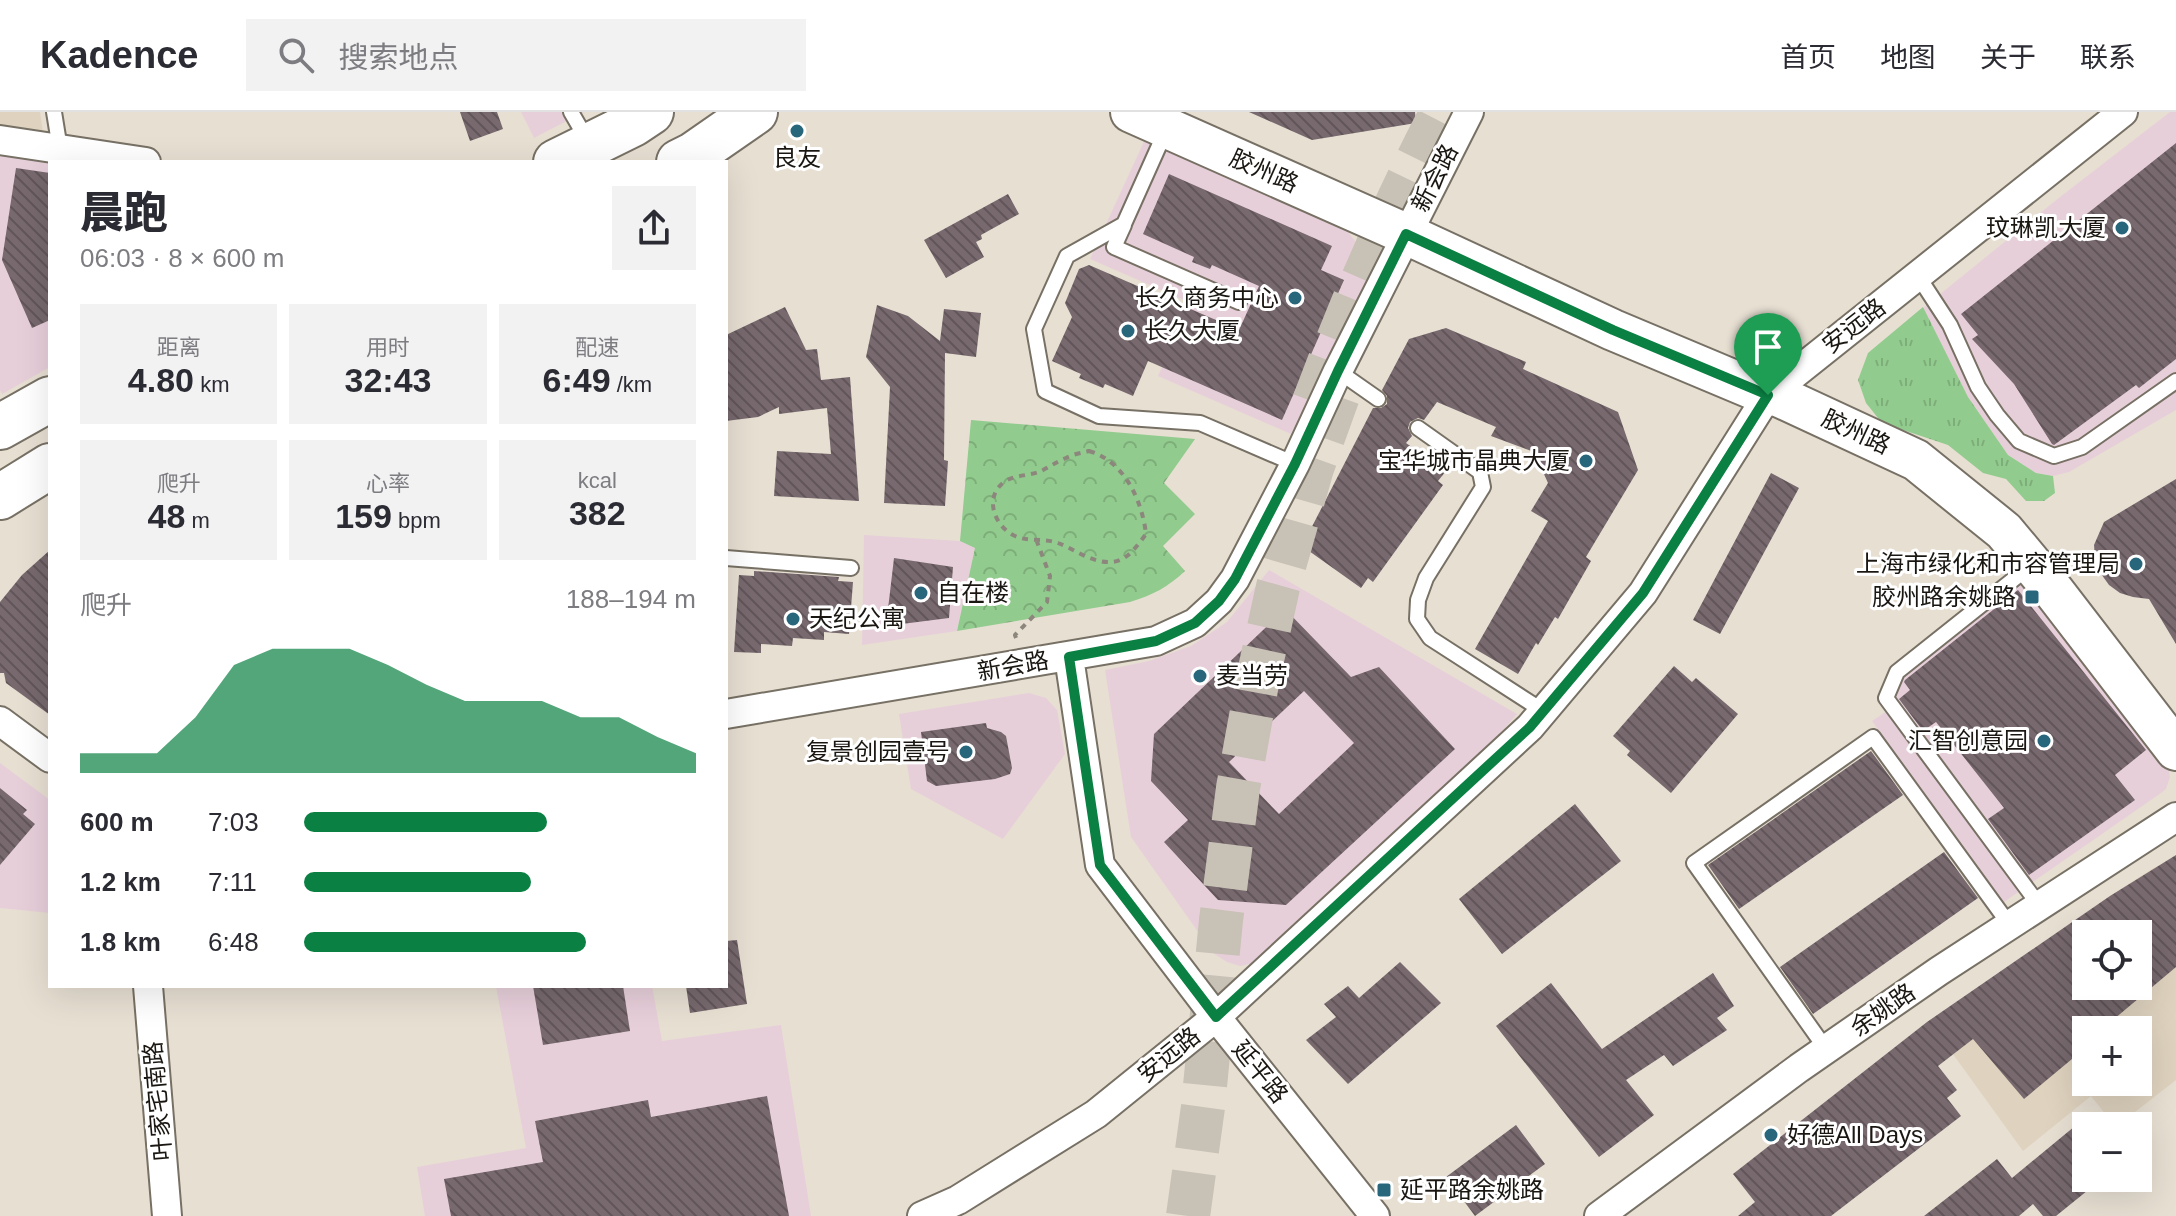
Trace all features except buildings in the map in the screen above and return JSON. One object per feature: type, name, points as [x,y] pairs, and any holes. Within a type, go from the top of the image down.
[{"type":"main road","points":[[572,140],[633,124],[651,112]]},
{"type":"main road","points":[[683,160],[755,112]]},
{"type":"main road","points":[[0,427],[48,400]]},
{"type":"main road","points":[[0,497],[48,467]]},
{"type":"street","name":"胶州路","points":[[1131,112],[1613,330],[1768,395],[1778,396],[1916,460],[2004,531],[2176,750]]},
{"type":"street","name":"新会路","points":[[728,714],[1156,641],[1195,623],[1219,601],[1235,579],[1469,112]]},
{"type":"street","name":"安远路","points":[[922,1216],[958,1200],[1096,1114],[1216,1017],[1530,727],[1643,593],[1768,395],[2123,112]]},
{"type":"street","points":[[0,140],[133,160]]},
{"type":"street","name":"延平路","points":[[1069,657],[1100,865],[1216,1017],[1375,1216]]},
{"type":"street","points":[[0,721],[48,757]]},
{"type":"street","name":"余姚路","points":[[1599,1216],[1826,1049],[2009,924],[2176,817]]},
{"type":"street","name":"叶家宅南路","points":[[148,988],[167,1216]]},
{"type":"lane","points":[[54,112],[60,149]]},
{"type":"lane","points":[[1167,128],[1114,247],[1239,302]]},
{"type":"lane","points":[[1124,224],[1067,256],[1034,329],[1045,391],[1099,416],[1200,423],[1295,464]]},
{"type":"lane","points":[[1918,276],[1950,325],[1978,387],[1997,415],[2019,441],[2054,456],[2082,447],[2176,381]]},
{"type":"lane","points":[[1338,371],[1378,399]]},
{"type":"lane","points":[[1418,428],[1480,472],[1483,487],[1426,578],[1418,600],[1417,619],[1430,638],[1543,711]]},
{"type":"lane","points":[[728,558],[851,568]]},
{"type":"lane","points":[[2032,564],[1897,672],[1886,698],[2039,905]]},
{"type":"lane","points":[[1826,1049],[1694,863],[1873,737],[2009,924]]},
{"type":"path","points":[[1089,451],[1103,455],[1115,465],[1132,488],[1144,511],[1146,534],[1123,559],[1109,563],[1057,542],[1036,539],[1018,538],[1003,529],[994,513],[992,498],[1002,483],[1036,473],[1067,456],[1089,451]]},
{"type":"path","points":[[1020,665],[1015,635],[1047,602],[1050,576],[1036,539]]},
{"type":"shaded area","points":[[0,112],[40,112],[43,133],[0,126]]},
{"type":"shaded area","points":[[521,112],[584,112],[534,138]]},
{"type":"shaded area","name":"玟琳凯大厦","points":[[2170,112],[2176,112],[2176,410],[2069,472],[2053,476],[2036,473],[2008,455],[1968,397],[1923,308]]},
{"type":"shaded area","points":[[1147,135],[1341,223],[1362,250],[1369,281],[1291,434],[1158,376],[1191,303],[1090,259]]},
{"type":"shaded area","points":[[0,151],[61,160],[48,160],[48,368],[2,394]]},
{"type":"shaded area","points":[[864,535],[960,541],[975,548],[957,631],[862,645]]},
{"type":"shaded area","points":[[1269,570],[1517,714],[1483,753],[1255,963],[1240,966],[1213,953],[1131,837],[1105,670],[1149,661],[1191,646],[1227,622]]},
{"type":"shaded area","name":"汇智创意园","points":[[2012,573],[2169,771],[2170,777],[2161,793],[2004,902],[1872,721],[1887,711],[1879,699],[1892,666]]},
{"type":"shaded area","points":[[1029,693],[1046,698],[1057,710],[1065,754],[1003,839],[911,789],[899,714]]},
{"type":"shaded area","points":[[0,763],[48,799],[48,913],[0,908]]},
{"type":"shaded area","points":[[2176,857],[2176,1080],[2135,1112],[2104,1112],[2091,1096],[2023,1151],[1929,1021],[2072,922],[2072,1000],[2152,1000],[2152,920],[2075,920]]},
{"type":"shaded area","points":[[496,988],[652,988],[662,1041],[781,1025],[811,1216],[425,1216],[417,1167],[526,1148]]},
{"type":"green space","points":[[1923,307],[1968,397],[2008,455],[2036,473],[2053,476],[2055,493],[2044,501],[2026,501],[2006,479],[1983,473],[1948,445],[1882,423],[1866,403],[1858,380],[1868,353]]},
{"type":"green space","points":[[971,420],[1195,439],[1164,483],[1195,514],[1163,546],[1185,571],[1160,590],[1130,602],[957,631],[975,548],[960,541]]},
{"type":"tunnel","points":[[1314,402],[1374,255],[1442,112]]},
{"type":"tunnel","points":[[1188,1216],[1238,788],[1258,678],[1278,587],[1312,468],[1345,376]]},
{"type":"place","name":"良友","points":[[797,131]]},
{"type":"place","name":"玟琳凯大厦","points":[[2122,228]]},
{"type":"place","name":"长久商务中心","points":[[1295,298]]},
{"type":"place","name":"长久大厦","points":[[1128,331]]},
{"type":"place","name":"宝华城市晶典大厦","points":[[1586,461]]},
{"type":"place","name":"上海市绿化和市容管理局","points":[[2136,564]]},
{"type":"place","name":"自在楼","points":[[921,593]]},
{"type":"place","name":"胶州路余姚路","points":[[2032,597]]},
{"type":"place","name":"天纪公寓","points":[[793,619]]},
{"type":"place","name":"麦当劳","points":[[1200,676]]},
{"type":"place","name":"汇智创意园","points":[[2044,741]]},
{"type":"place","name":"复景创园壹号","points":[[966,752]]},
{"type":"place","name":"好德All Days","points":[[1771,1135]]},
{"type":"place","name":"延平路余姚路","points":[[1384,1190]]},
{"type":"route","points":[[1406,234],[1613,330],[1768,395],[1643,593],[1530,727],[1216,1017],[1100,865],[1069,657],[1156,641],[1195,623],[1219,601],[1235,579],[1295,464],[1406,234]]}]
